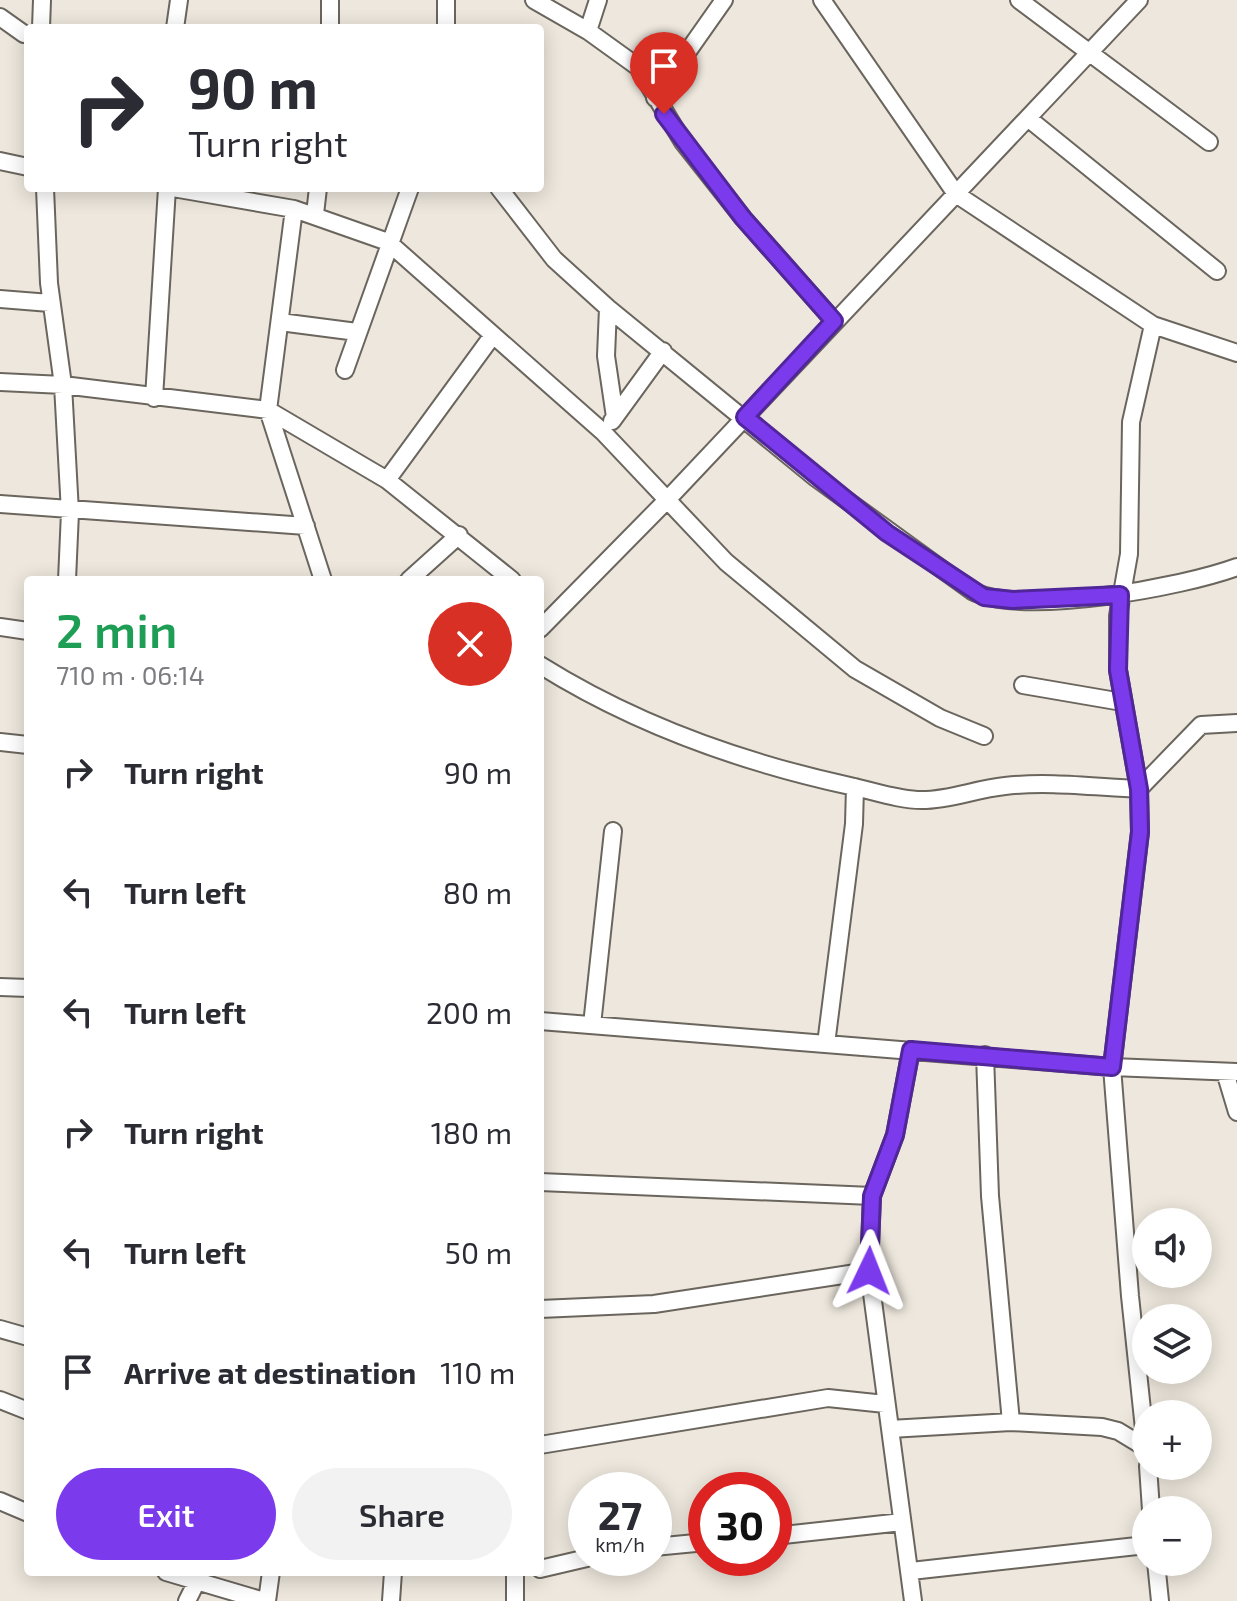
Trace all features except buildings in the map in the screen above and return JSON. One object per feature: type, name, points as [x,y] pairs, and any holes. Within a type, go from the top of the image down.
[{"type":"street","points":[[41,24],[42,0]]},
{"type":"street","points":[[176,24],[179,0]]},
{"type":"street","points":[[330,0],[330,24]]},
{"type":"street","points":[[446,0],[446,24]]},
{"type":"street","points":[[534,0],[631,59],[683,142],[743,218],[834,321]]},
{"type":"street","points":[[588,31],[598,0]]},
{"type":"street","points":[[655,98],[724,0]]},
{"type":"street","points":[[822,0],[956,194],[1153,325],[1237,353]]},
{"type":"street","points":[[1019,0],[1209,142]]},
{"type":"street","points":[[544,625],[666,501],[1139,0]]},
{"type":"street","points":[[0,17],[24,33]]},
{"type":"street","points":[[0,32],[24,34]]},
{"type":"street","points":[[1029,119],[1217,271]]},
{"type":"street","points":[[0,161],[24,166]]},
{"type":"street","points":[[45,192],[50,303],[63,385],[70,512],[67,576]]},
{"type":"street","points":[[154,398],[170,192]]},
{"type":"street","points":[[194,192],[315,214],[388,242],[603,432],[726,562],[855,669],[940,718],[984,736]]},
{"type":"street","points":[[315,214],[318,192]]},
{"type":"street","points":[[345,370],[388,242],[408,192]]},
{"type":"street","points":[[502,192],[554,259],[608,308],[887,533],[984,597],[1013,600],[1120,595],[1185,583],[1237,567]]},
{"type":"street","points":[[294,209],[268,410],[322,576]]},
{"type":"street","points":[[0,299],[50,303]]},
{"type":"street","points":[[608,308],[606,356],[615,417]]},
{"type":"street","points":[[280,322],[357,332]]},
{"type":"street","points":[[1141,1400],[1112,1067],[1140,832],[1139,789],[1122,702],[1117,642],[1120,595],[1129,554],[1131,422],[1153,325]]},
{"type":"street","points":[[387,480],[493,335]]},
{"type":"street","points":[[603,432],[663,351]]},
{"type":"street","points":[[0,382],[63,385],[268,410],[387,480],[507,576]]},
{"type":"street","points":[[0,504],[70,512],[306,526]]},
{"type":"street","points":[[413,576],[459,535]]},
{"type":"street","points":[[544,607],[553,615]]},
{"type":"street","points":[[0,627],[24,630]]},
{"type":"street","points":[[544,667],[592,697],[698,744],[806,777],[918,800],[952,799],[973,790],[1009,785],[1139,789],[1201,725],[1237,723]]},
{"type":"street","points":[[1023,685],[1122,702]]},
{"type":"street","points":[[0,742],[24,745]]},
{"type":"street","points":[[826,1044],[854,824],[855,787]]},
{"type":"street","points":[[592,1025],[613,831]]},
{"type":"street","points":[[0,987],[24,988]]},
{"type":"street","points":[[544,1021],[1112,1067],[1231,1072],[1237,1112]]},
{"type":"street","points":[[911,1050],[895,1135],[872,1196],[869,1271],[913,1601]]},
{"type":"street","points":[[985,1055],[990,1196],[1011,1422]]},
{"type":"street","points":[[544,1182],[872,1196]]},
{"type":"street","points":[[544,1309],[654,1304],[869,1271]]},
{"type":"street","points":[[0,1329],[24,1336]]},
{"type":"street","points":[[544,1444],[828,1398],[885,1404]]},
{"type":"street","points":[[0,1400],[24,1409]]},
{"type":"street","points":[[890,1429],[1011,1422],[1102,1427],[1132,1441]]},
{"type":"street","points":[[0,1501],[24,1511]]},
{"type":"street","points":[[792,1534],[902,1522]]},
{"type":"street","points":[[911,1571],[1132,1547]]},
{"type":"street","points":[[544,1568],[568,1562]]},
{"type":"street","points":[[180,1576],[266,1601],[270,1576]]},
{"type":"street","points":[[391,1601],[393,1576]]},
{"type":"street","points":[[515,1601],[519,1576]]},
{"type":"street","points":[[1157,1576],[1160,1601]]},
{"type":"street","points":[[187,1601],[197,1581]]},
{"type":"route","points":[[664,114],[743,218],[834,321],[745,417],[887,533],[984,597],[1013,600],[1120,595],[1118,670],[1139,789],[1140,832],[1112,1067],[911,1050],[895,1135],[872,1196],[869,1271]]}]
